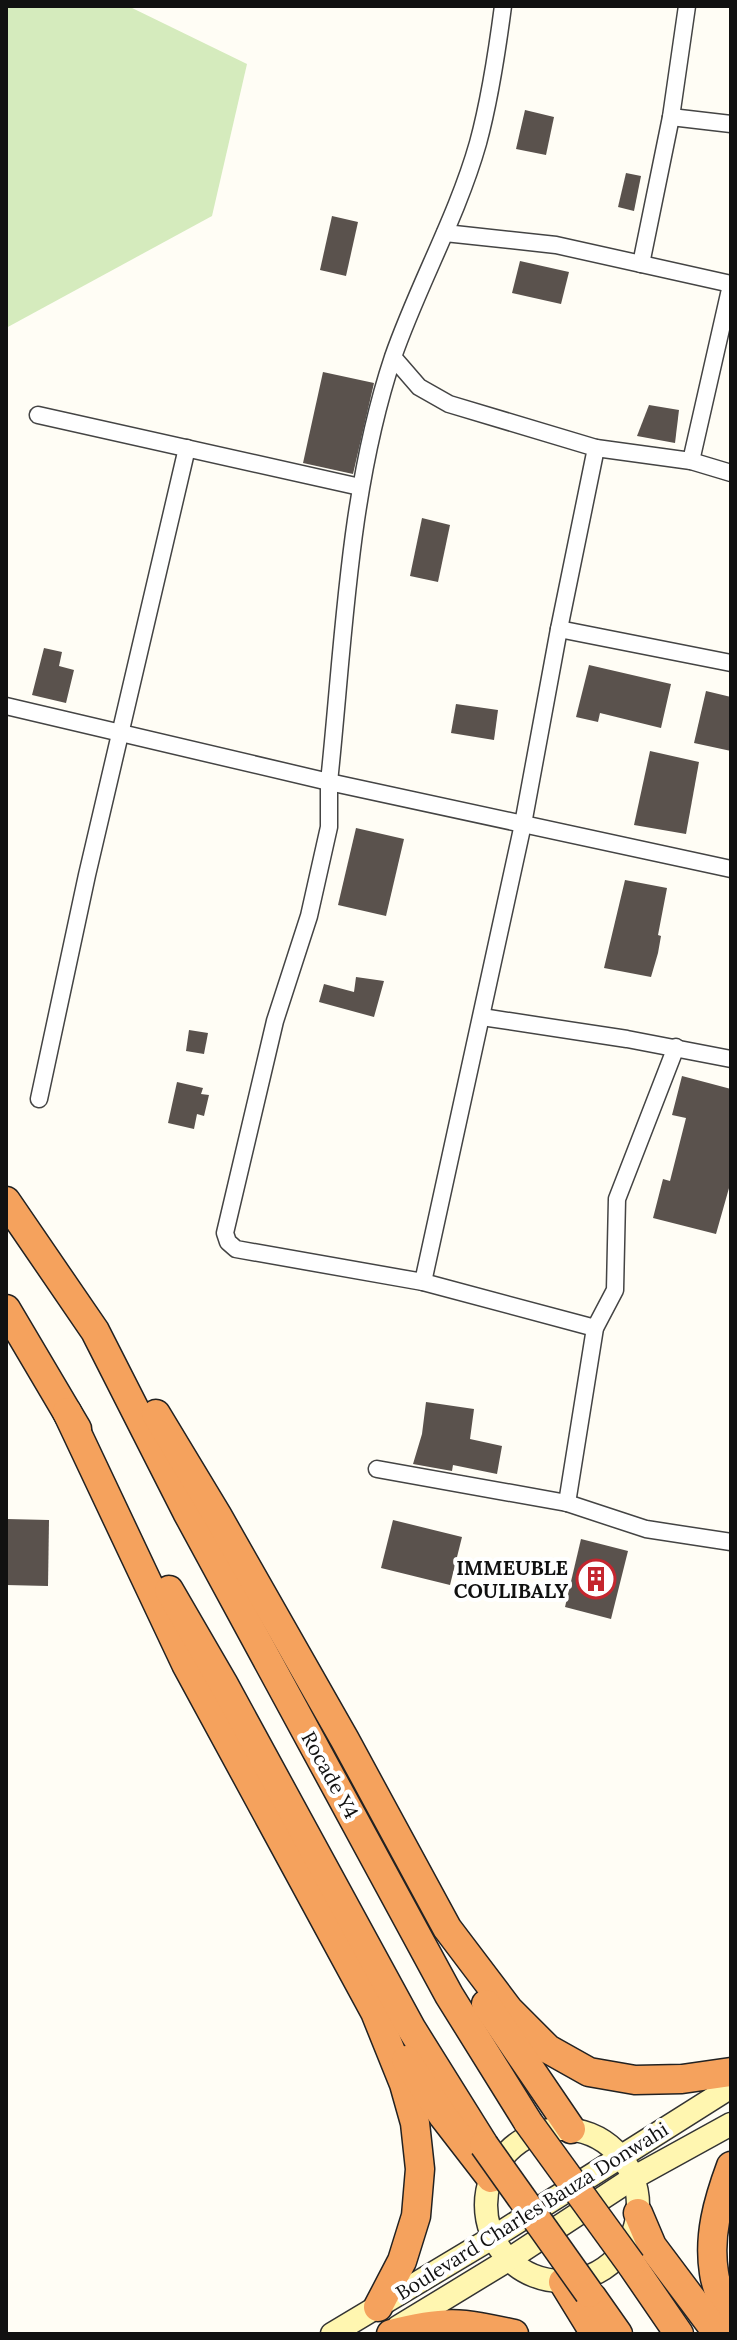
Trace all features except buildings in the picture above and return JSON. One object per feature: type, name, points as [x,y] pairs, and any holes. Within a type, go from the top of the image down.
[{"type":"highway","name":"Rocade Y4","points":[[6,1201],[95,1331],[187,1512],[442,1981],[528,2122],[679,2334]]},
{"type":"highway","points":[[6,1309],[223,1683],[411,2028],[576,2287],[618,2334]]},
{"type":"highway","points":[[95,1331],[158,1416],[345,1740],[486,2004],[571,2129]]},
{"type":"highway","points":[[67,1412],[186,1664],[375,2012],[443,2116],[491,2178]]},
{"type":"highway","points":[[447,1928],[509,2010],[548,2049],[589,2072],[635,2080],[682,2079],[731,2072]]},
{"type":"highway","points":[[375,2012],[404,2084],[415,2123],[420,2169],[416,2216],[402,2261],[378,2307]]},
{"type":"highway","points":[[731,2166],[720,2195],[712,2231],[714,2275],[731,2322]]},
{"type":"highway","points":[[638,2213],[652,2246],[718,2334]]},
{"type":"highway","points":[[576,2287],[595,2334]]},
{"type":"highway","points":[[389,2334],[433,2323],[466,2323],[514,2334]]},
{"type":"main road","name":"Boulevard Charles Bauza Donwahi","points":[[332,2334],[492,2238],[731,2087]]},
{"type":"main road","name":"Boulevard Charles Bauza Donwahi","points":[[389,2334],[633,2178],[731,2124]]},
{"type":"main road","points":[[571,2129],[606,2143],[620,2156],[633,2178],[638,2213],[632,2234],[621,2254],[605,2269],[585,2278],[576,2287],[543,2280],[524,2272],[508,2260],[492,2238],[486,2198],[491,2178],[503,2156],[522,2140],[546,2130],[571,2129]]},
{"type":"street","points":[[503,6],[478,143],[445,233],[393,357],[360,487],[329,782],[329,827],[309,916],[275,1021],[225,1233],[228,1242],[236,1249],[423,1282],[595,1328]]},
{"type":"street","points":[[641,264],[671,117],[687,6]]},
{"type":"street","points":[[671,117],[731,124]]},
{"type":"street","points":[[445,233],[556,245],[731,285],[691,461]]},
{"type":"street","points":[[393,357],[419,387],[449,404],[596,448],[691,461],[731,473]]},
{"type":"street","points":[[38,415],[360,487]]},
{"type":"street","points":[[39,1099],[187,448]]},
{"type":"street","points":[[423,1282],[523,824],[596,448]]},
{"type":"street","points":[[559,629],[731,663]]},
{"type":"street","points":[[6,706],[329,782],[731,869]]},
{"type":"street","points":[[482,1017],[676,1047],[731,1059]]},
{"type":"street","points":[[567,1503],[595,1328],[615,1290],[617,1199],[676,1047]]},
{"type":"street","points":[[377,1469],[567,1503],[646,1529],[731,1542]]},
{"type":"green space","points":[[6,6],[128,6],[247,64],[212,216],[6,328]]},
{"type":"place","name":"IMMEUBLE COULIBALY","points":[[596,1579]]}]
